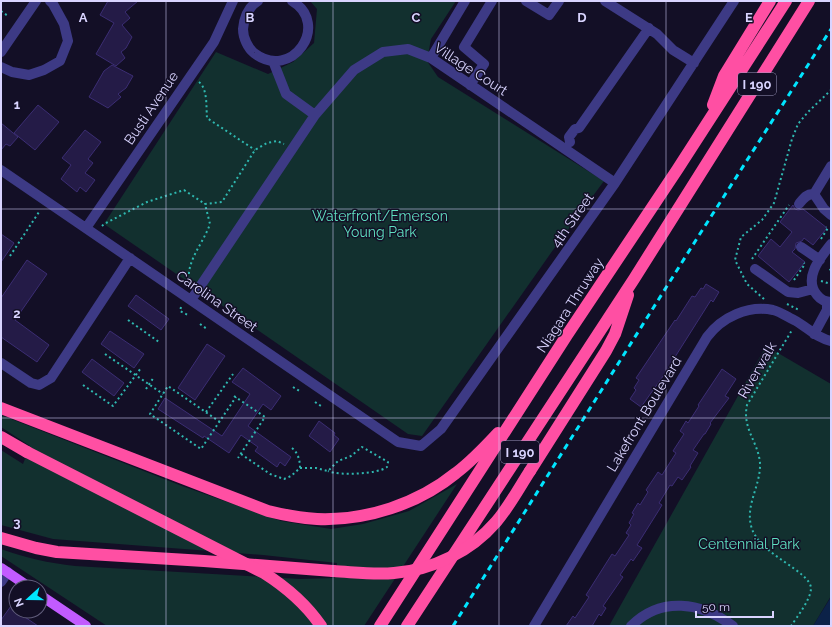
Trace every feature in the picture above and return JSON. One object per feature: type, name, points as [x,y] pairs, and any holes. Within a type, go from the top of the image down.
[{"type":"highway","points":[[704,129],[724,76],[770,1]]},
{"type":"highway","name":"Niagara Thruway","points":[[380,626],[567,335],[704,129],[786,1]]},
{"type":"highway","name":"I 190","points":[[407,626],[634,278],[809,1]]},
{"type":"highway","points":[[1,538],[36,548],[57,552],[376,574],[409,572],[426,567],[455,555],[483,536],[497,522],[606,351],[615,334],[634,278]]},
{"type":"highway","points":[[1,408],[268,511],[298,517],[322,519],[351,517],[386,509],[410,501],[432,490],[465,466],[522,405]]},
{"type":"highway","points":[[1,437],[27,452],[264,573],[293,594],[307,608],[321,626]]},
{"type":"main road","points":[[4,570],[17,579]]},
{"type":"main road","points":[[48,600],[86,626]]},
{"type":"street","points":[[1,52],[36,1]]},
{"type":"street","points":[[1,67],[12,72],[29,75],[44,70],[60,61],[68,41],[64,24],[50,1]]},
{"type":"street","name":"Busti Avenue","points":[[86,228],[214,42],[233,1]]},
{"type":"street","points":[[258,1],[248,11],[243,21],[243,32],[246,43],[253,52],[262,59],[273,61],[283,60],[293,56],[300,50],[306,41],[308,31],[307,21],[303,11],[296,2]]},
{"type":"street","points":[[431,58],[465,1]]},
{"type":"street","points":[[470,85],[484,64],[464,48],[492,1]]},
{"type":"street","points":[[526,1],[549,15],[559,1]]},
{"type":"street","points":[[605,1],[649,28],[673,50],[694,63]]},
{"type":"street","name":"4th Street","points":[[421,446],[441,429],[615,183],[734,1]]},
{"type":"street","points":[[568,146],[569,137],[575,129],[579,128],[649,28]]},
{"type":"street","name":"Village Court","points":[[191,300],[316,115],[354,70],[383,52],[408,49],[431,58],[470,85],[568,146],[615,183]]},
{"type":"street","points":[[273,61],[286,94],[316,115]]},
{"type":"street","points":[[794,204],[811,194],[814,194],[831,166]]},
{"type":"street","name":"Carolina Street","points":[[1,170],[398,442],[421,446]]},
{"type":"street","points":[[814,194],[824,209],[831,215]]},
{"type":"street","points":[[814,334],[827,310],[829,302],[819,298],[813,289],[812,274],[831,244]]},
{"type":"street","points":[[801,247],[820,260]]},
{"type":"street","points":[[1,363],[30,383],[39,385],[51,378],[130,258]]},
{"type":"street","points":[[752,267],[788,292],[798,293],[813,289]]},
{"type":"street","name":"Lakefront Boulevard","points":[[534,626],[710,333],[719,324],[731,317],[748,311],[760,309],[774,310],[797,322],[814,334],[831,341]]},
{"type":"street","points":[[1,582],[4,570]]},
{"type":"street","points":[[631,626],[643,616],[657,609],[685,605],[701,608],[723,618],[733,626]]},
{"type":"path","points":[[1,11],[8,16]]},
{"type":"path","points":[[199,82],[202,84],[205,93],[207,118],[256,150]]},
{"type":"path","points":[[769,300],[762,298],[747,284],[735,260],[742,237],[762,220],[774,203],[792,139],[798,124],[831,90]]},
{"type":"path","points":[[102,227],[104,224],[146,202],[184,190],[205,204],[222,202],[256,150],[266,143],[277,141],[285,144]]},
{"type":"path","points":[[189,285],[188,274],[190,265],[210,224],[205,204]]},
{"type":"path","points":[[752,267],[756,256],[794,204]]},
{"type":"path","points":[[10,256],[39,212]]},
{"type":"path","points":[[822,237],[828,228],[826,227]]},
{"type":"path","points":[[794,280],[806,264]]},
{"type":"path","points":[[831,269],[829,271],[831,272]]},
{"type":"path","points":[[816,279],[831,284]]},
{"type":"path","points":[[782,302],[794,306],[803,313]]},
{"type":"path","points":[[181,307],[180,310],[188,316]]},
{"type":"path","points":[[128,320],[158,342]]},
{"type":"path","points":[[200,324],[208,329]]},
{"type":"path","name":"Riverwalk","points":[[791,626],[807,601],[811,588],[810,583],[805,576],[767,550],[757,540],[752,529],[749,518],[750,507],[759,477],[760,464],[758,452],[747,425],[746,413],[747,405],[792,329]]},
{"type":"path","points":[[105,354],[163,394]]},
{"type":"path","points":[[83,385],[113,406],[141,368]]},
{"type":"path","points":[[206,412],[233,374]]},
{"type":"path","points":[[146,389],[154,377]]},
{"type":"path","points":[[220,422],[168,386],[150,414],[201,450],[220,422],[235,396],[265,417],[238,458]]},
{"type":"path","points":[[293,387],[301,392]]},
{"type":"path","points":[[315,402],[321,406]]},
{"type":"path","points":[[241,454],[270,474],[284,479],[291,476],[300,468],[316,468],[328,471],[343,474],[385,469],[388,462],[362,446],[351,456],[338,461],[328,471]]},
{"type":"path","points":[[292,448],[298,455],[300,468]]},
{"type":"green space","name":"Waterfront/Emerson Young Park","points":[[310,1],[456,1],[431,39],[427,61],[438,77],[604,181],[553,250],[422,436],[408,434],[104,224],[216,52],[268,74],[293,62],[314,43],[317,9]]},
{"type":"green space","name":"Centennial Park","points":[[766,346],[831,384],[831,596],[813,626],[609,626]]},
{"type":"green space","points":[[1,415],[182,486],[281,521],[331,529],[363,524],[409,511],[457,484],[364,626],[107,626],[48,587],[48,579],[36,579],[1,556],[1,549],[37,560],[75,566],[300,579],[335,578],[337,563],[263,555],[53,539],[1,525],[1,450],[23,464],[30,446],[1,427]]},
{"type":"water","points":[[831,597],[831,626],[813,626]]},
{"type":"building","points":[[108,1],[138,1],[125,12],[130,18],[122,25],[132,37],[126,48],[121,52],[125,58],[116,66],[96,54],[114,23],[100,15]]},
{"type":"building","points":[[112,65],[133,76],[126,88],[118,94],[121,97],[108,108],[89,97],[104,71]]},
{"type":"building","points":[[38,105],[59,122],[35,150],[14,133]]},
{"type":"building","points":[[1,123],[18,137],[10,146],[6,144],[1,150]]},
{"type":"building","points":[[85,130],[101,142],[88,159],[93,163],[85,173],[95,180],[86,192],[80,187],[77,192],[61,179],[71,165],[62,158]]},
{"type":"building","points":[[793,205],[795,209],[803,209],[827,228],[813,245],[804,238],[802,241],[796,243],[795,249],[792,252],[805,262],[789,282],[758,256],[771,239],[780,247],[792,232],[780,222]]},
{"type":"building","points":[[1,234],[14,243],[1,262]]},
{"type":"building","points":[[27,260],[47,274],[15,320],[49,345],[37,362],[1,337],[1,298]]},
{"type":"building","points":[[706,284],[719,292],[713,302],[711,300],[675,357],[676,358],[641,407],[630,399],[636,390],[634,388],[639,380],[636,378],[692,296],[695,297],[701,288],[703,289]]},
{"type":"building","points":[[136,295],[169,319],[161,330],[128,306]]},
{"type":"building","points":[[110,331],[144,354],[134,368],[101,344]]},
{"type":"building","points":[[207,344],[225,356],[195,400],[178,388]]},
{"type":"building","points":[[92,359],[124,383],[114,396],[82,372]]},
{"type":"building","points":[[243,368],[281,396],[271,410],[263,404],[248,426],[291,457],[285,466],[280,462],[277,467],[255,451],[258,447],[241,435],[229,453],[204,436],[203,438],[158,409],[165,398],[222,436],[250,394],[232,382]]},
{"type":"building","points":[[722,369],[736,379],[725,396],[729,398],[710,423],[711,424],[705,434],[693,450],[698,453],[690,466],[691,467],[682,480],[678,477],[672,486],[670,485],[659,503],[662,505],[637,545],[642,548],[633,561],[631,559],[620,575],[623,577],[603,606],[606,608],[601,616],[599,614],[592,626],[566,626],[573,616],[575,618],[589,597],[586,595],[612,554],[615,556],[629,535],[626,533],[631,525],[629,523],[634,514],[632,513],[638,503],[640,505],[648,492],[646,490],[658,472],[662,475],[676,453],[673,451],[684,434],[680,431],[686,421],[688,423]]},
{"type":"building","points":[[319,421],[335,433],[334,435],[339,439],[330,452],[309,436]]},
{"type":"building","points":[[8,610],[8,619],[28,619],[38,626],[1,626],[1,620]]},
{"type":"railway","points":[[453,626],[831,29]]}]
